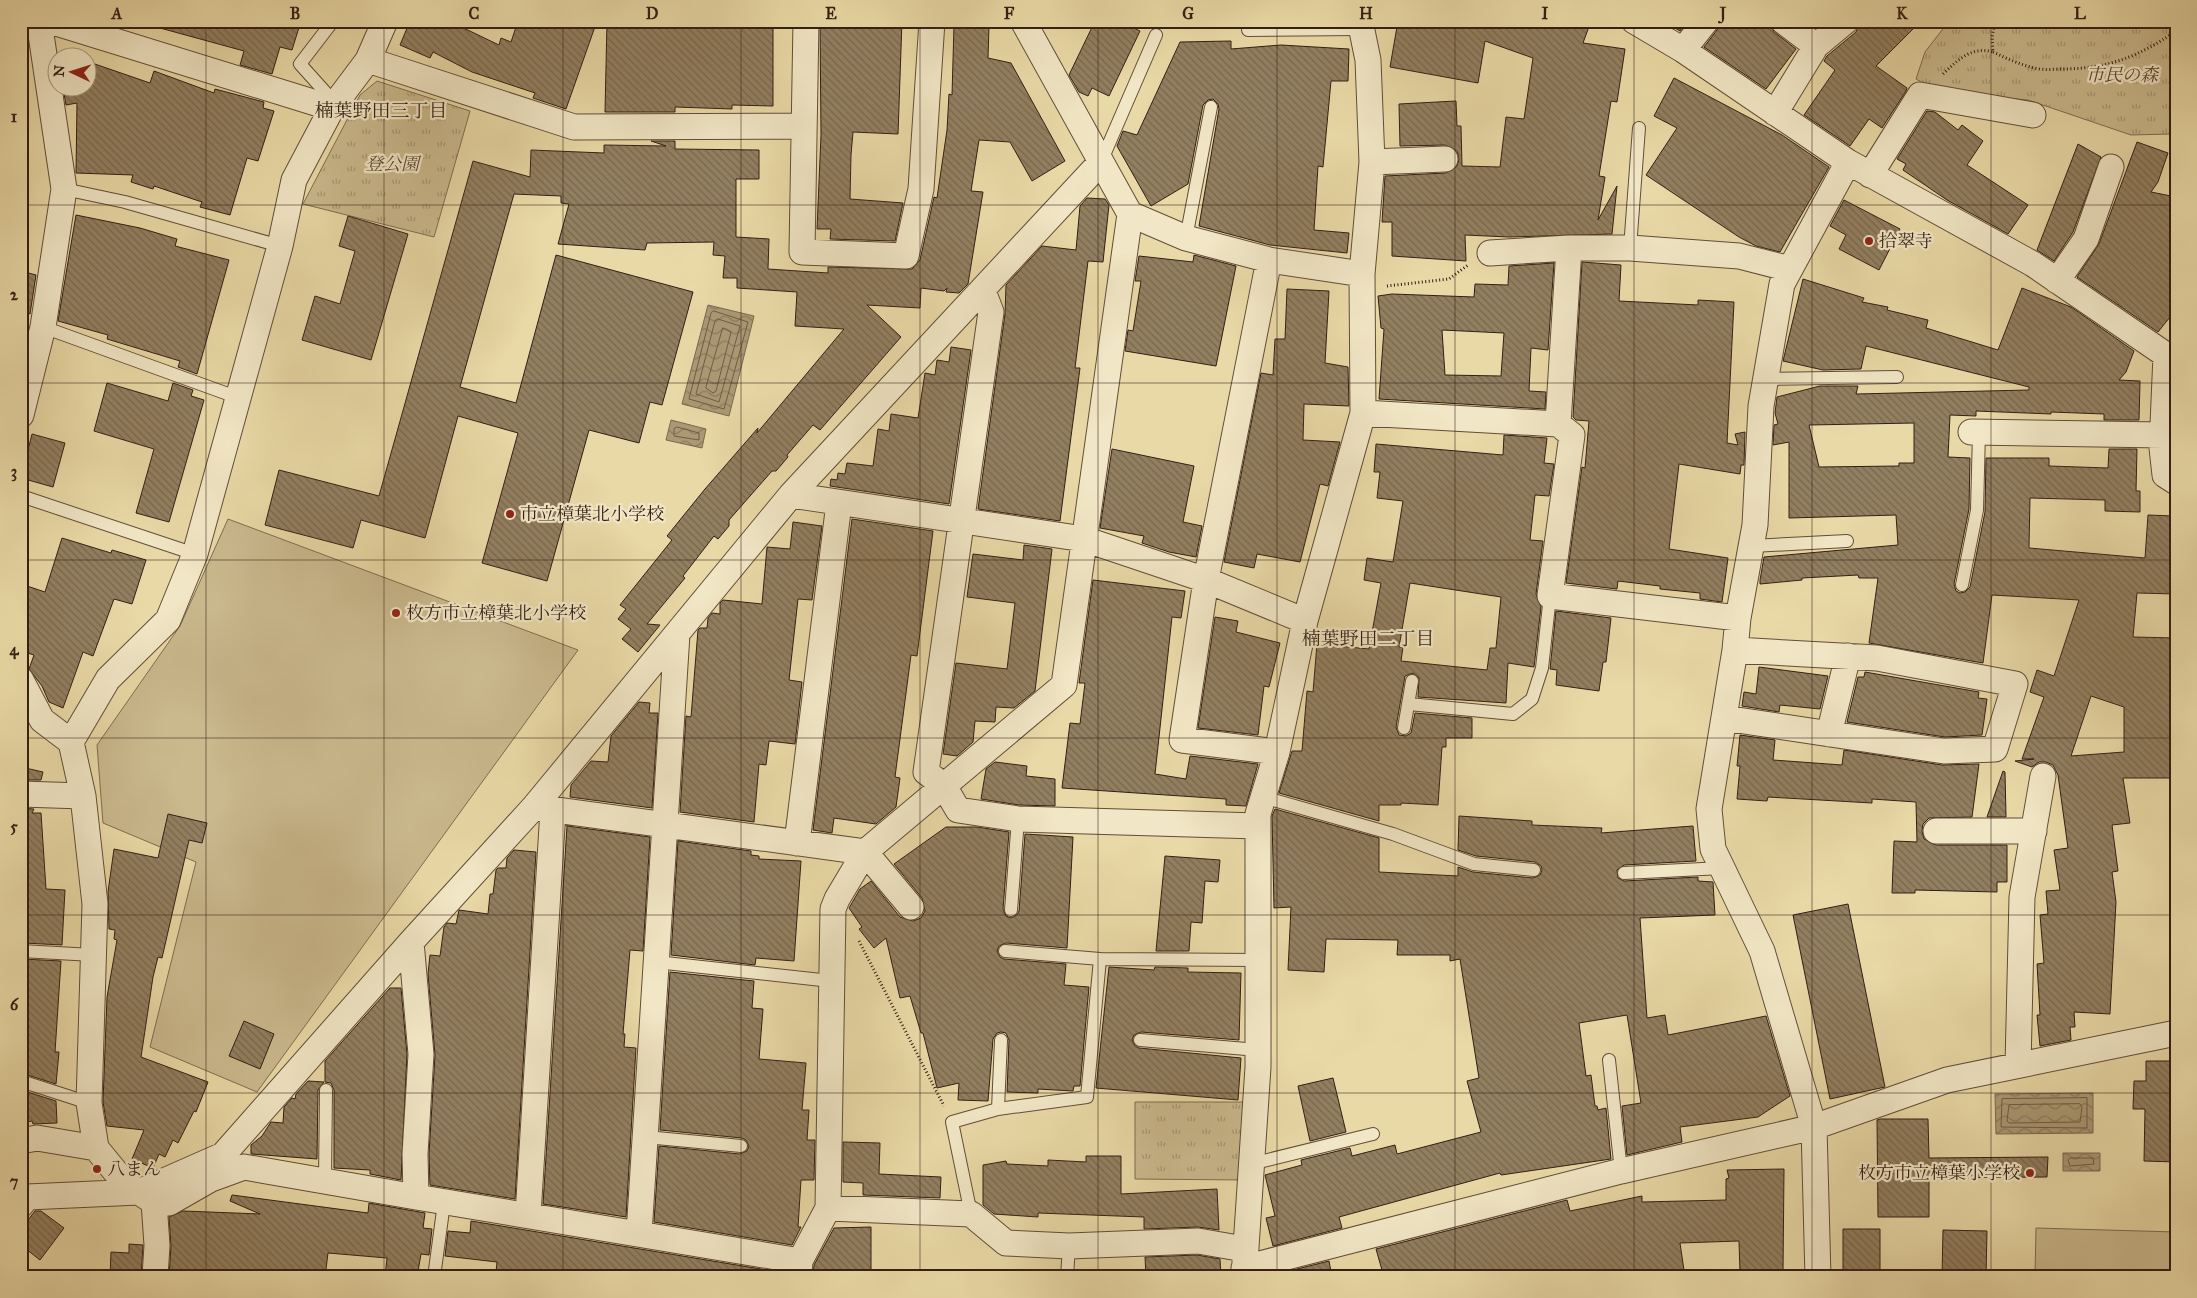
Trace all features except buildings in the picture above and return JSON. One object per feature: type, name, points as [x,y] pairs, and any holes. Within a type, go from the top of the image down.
[{"type":"street","points":[[21,30],[34,21]]},
{"type":"street","points":[[21,415],[43,327],[64,189],[39,21]]},
{"type":"street","points":[[50,21],[109,30],[333,106]]},
{"type":"street","points":[[70,742],[108,679],[168,620],[195,554],[280,246],[294,180],[333,106],[368,60],[385,21]]},
{"type":"street","points":[[806,21],[802,252],[906,256],[920,189],[932,21]]},
{"type":"street","points":[[21,1205],[27,1197],[146,1197],[169,1203],[211,1178],[244,1167],[325,1180],[444,1203],[639,1234],[799,1269],[828,1208],[833,909],[837,898],[865,852],[1064,685],[1130,214],[1023,21]]},
{"type":"street","points":[[1634,21],[1682,50],[1848,162],[2033,264],[2171,354],[2163,435],[2165,475],[2176,482]]},
{"type":"street","points":[[1682,50],[1706,21]]},
{"type":"street","points":[[1783,21],[1816,46]]},
{"type":"street","points":[[1775,113],[1816,46],[1846,21]]},
{"type":"street","points":[[1244,1265],[1258,1050],[1258,814],[1277,752],[1305,621],[1363,413],[1362,281],[1372,162],[1368,60],[1360,25]]},
{"type":"street","points":[[368,60],[574,127],[804,126]]},
{"type":"street","points":[[1870,174],[1920,95],[2033,115]]},
{"type":"street","points":[[1372,162],[1445,159]]},
{"type":"street","points":[[146,1197],[223,1155],[411,942],[543,809],[677,634],[791,495],[1102,162]]},
{"type":"street","points":[[1818,1277],[1814,1127],[1762,951],[1713,850],[1709,809],[1735,650],[1738,618],[1752,546],[1758,487],[1761,406],[1782,284],[1848,162]]},
{"type":"street","points":[[2058,281],[2086,239],[2111,167]]},
{"type":"street","points":[[1130,214],[1186,238],[1269,260],[1362,281]]},
{"type":"street","points":[[1490,253],[1569,248],[1630,248],[1739,256],[1790,268]]},
{"type":"street","points":[[1558,424],[1569,248]]},
{"type":"street","points":[[1269,260],[1206,580],[1182,740],[1277,752]]},
{"type":"street","points":[[983,291],[992,312],[926,772],[944,786],[958,810],[1018,819],[1258,826]]},
{"type":"street","points":[[1363,413],[1558,424],[1572,434],[1550,596],[1738,618]]},
{"type":"street","points":[[1975,432],[2163,435]]},
{"type":"street","points":[[791,495],[1084,539],[1206,580],[1305,621]]},
{"type":"street","points":[[797,843],[839,502]]},
{"type":"street","points":[[639,1234],[677,634]]},
{"type":"street","points":[[1724,718],[1944,751],[1995,749],[2015,684],[1877,658],[1735,650]]},
{"type":"street","points":[[1829,734],[1848,656]]},
{"type":"street","points":[[21,680],[42,720],[70,742],[83,796],[95,904],[89,1103],[96,1148],[123,1181],[146,1197],[158,1245],[156,1277]]},
{"type":"street","points":[[2018,1065],[2022,897],[2043,776]]},
{"type":"street","points":[[21,794],[83,796]]},
{"type":"street","points":[[543,809],[865,852],[911,907]]},
{"type":"street","points":[[528,1215],[543,809]]},
{"type":"street","points":[[1936,832],[2034,831]]},
{"type":"street","points":[[411,942],[421,1054],[415,1154],[416,1197]]},
{"type":"street","points":[[828,1208],[971,1214],[1006,1243],[1069,1246],[1198,1241],[1244,1265],[1621,1171],[1814,1127],[1947,1080],[2176,1033]]},
{"type":"street","points":[[21,1141],[37,1138],[96,1148]]},
{"type":"lane","points":[[333,21],[300,64],[333,106]]},
{"type":"lane","points":[[1248,30],[1360,25]]},
{"type":"lane","points":[[1102,162],[1156,35]]},
{"type":"lane","points":[[1186,238],[1211,107]]},
{"type":"lane","points":[[1630,248],[1639,128]]},
{"type":"lane","points":[[64,189],[125,202],[280,246]]},
{"type":"lane","points":[[43,327],[239,398]]},
{"type":"lane","points":[[1766,379],[1897,377]]},
{"type":"lane","points":[[1962,585],[1977,510],[1975,432]]},
{"type":"lane","points":[[21,496],[195,554]]},
{"type":"lane","points":[[1752,546],[1847,541]]},
{"type":"lane","points":[[1409,704],[1513,714],[1532,699],[1542,668],[1550,596]]},
{"type":"lane","points":[[1404,728],[1412,681]]},
{"type":"lane","points":[[1263,797],[1393,834],[1474,864],[1534,870]]},
{"type":"lane","points":[[1011,910],[1018,819]]},
{"type":"lane","points":[[1624,873],[1722,868]]},
{"type":"lane","points":[[21,951],[93,955]]},
{"type":"lane","points":[[1005,951],[1100,959],[1258,960]]},
{"type":"lane","points":[[971,1214],[952,1122],[998,1109],[1086,1096],[1100,959]]},
{"type":"lane","points":[[656,962],[831,981]]},
{"type":"lane","points":[[998,1109],[1001,1040]]},
{"type":"lane","points":[[1140,1040],[1258,1050]]},
{"type":"lane","points":[[1609,1060],[1621,1171]]},
{"type":"lane","points":[[21,1081],[89,1103]]},
{"type":"lane","points":[[325,1180],[326,1090]]},
{"type":"lane","points":[[1251,1164],[1373,1134]]},
{"type":"lane","points":[[646,1137],[741,1146]]},
{"type":"lane","points":[[434,1277],[444,1203]]},
{"type":"lane","points":[[1067,1277],[1069,1246]]},
{"type":"path","points":[[1993,52],[1995,21]]},
{"type":"path","points":[[1920,95],[1963,56],[1983,50],[1993,52],[2022,65],[2041,69],[2089,68],[2108,66],[2137,55],[2176,31]]},
{"type":"path","points":[[1362,281],[1449,279],[1475,260],[1490,253]]},
{"type":"path","points":[[855,933],[952,1122]]},
{"type":"green space","name":"市民の森","points":[[1949,21],[2176,21],[2176,129],[2170,134],[2131,135],[2028,100],[1938,92],[1916,79],[1925,52]]},
{"type":"green space","name":"登公園","points":[[377,81],[470,111],[434,237],[303,204],[360,95]]},
{"type":"green space","points":[[228,519],[578,650],[257,1092],[150,1047],[196,862],[103,823],[97,745],[180,626]]},
{"type":"green space","points":[[1135,1102],[1243,1102],[1243,1180],[1135,1179]]},
{"type":"green space","points":[[2036,1228],[2176,1232],[2176,1277],[2035,1277]]},
{"type":"water","points":[[708,305],[754,316],[729,416],[682,404]]},
{"type":"water","points":[[671,420],[706,429],[702,448],[666,440]]},
{"type":"water","points":[[2093,1093],[2093,1133],[1996,1134],[1995,1094]]},
{"type":"water","points":[[2063,1153],[2100,1153],[2100,1171],[2063,1171]]},
{"type":"place","name":"拾翠寺","points":[[1869,241]]},
{"type":"place","name":"市立樟葉北小学校","points":[[510,514]]},
{"type":"place","name":"枚方市立樟葉北小学校","points":[[396,613]]},
{"type":"place","name":"八まん","points":[[97,1169]]},
{"type":"place","name":"枚方市立樟葉小学校","points":[[2030,1173]]},
{"type":"district","name":"楠葉野田三丁目","points":[[381,110]]},
{"type":"district","name":"楠葉野田二丁目","points":[[1368,638]]}]
